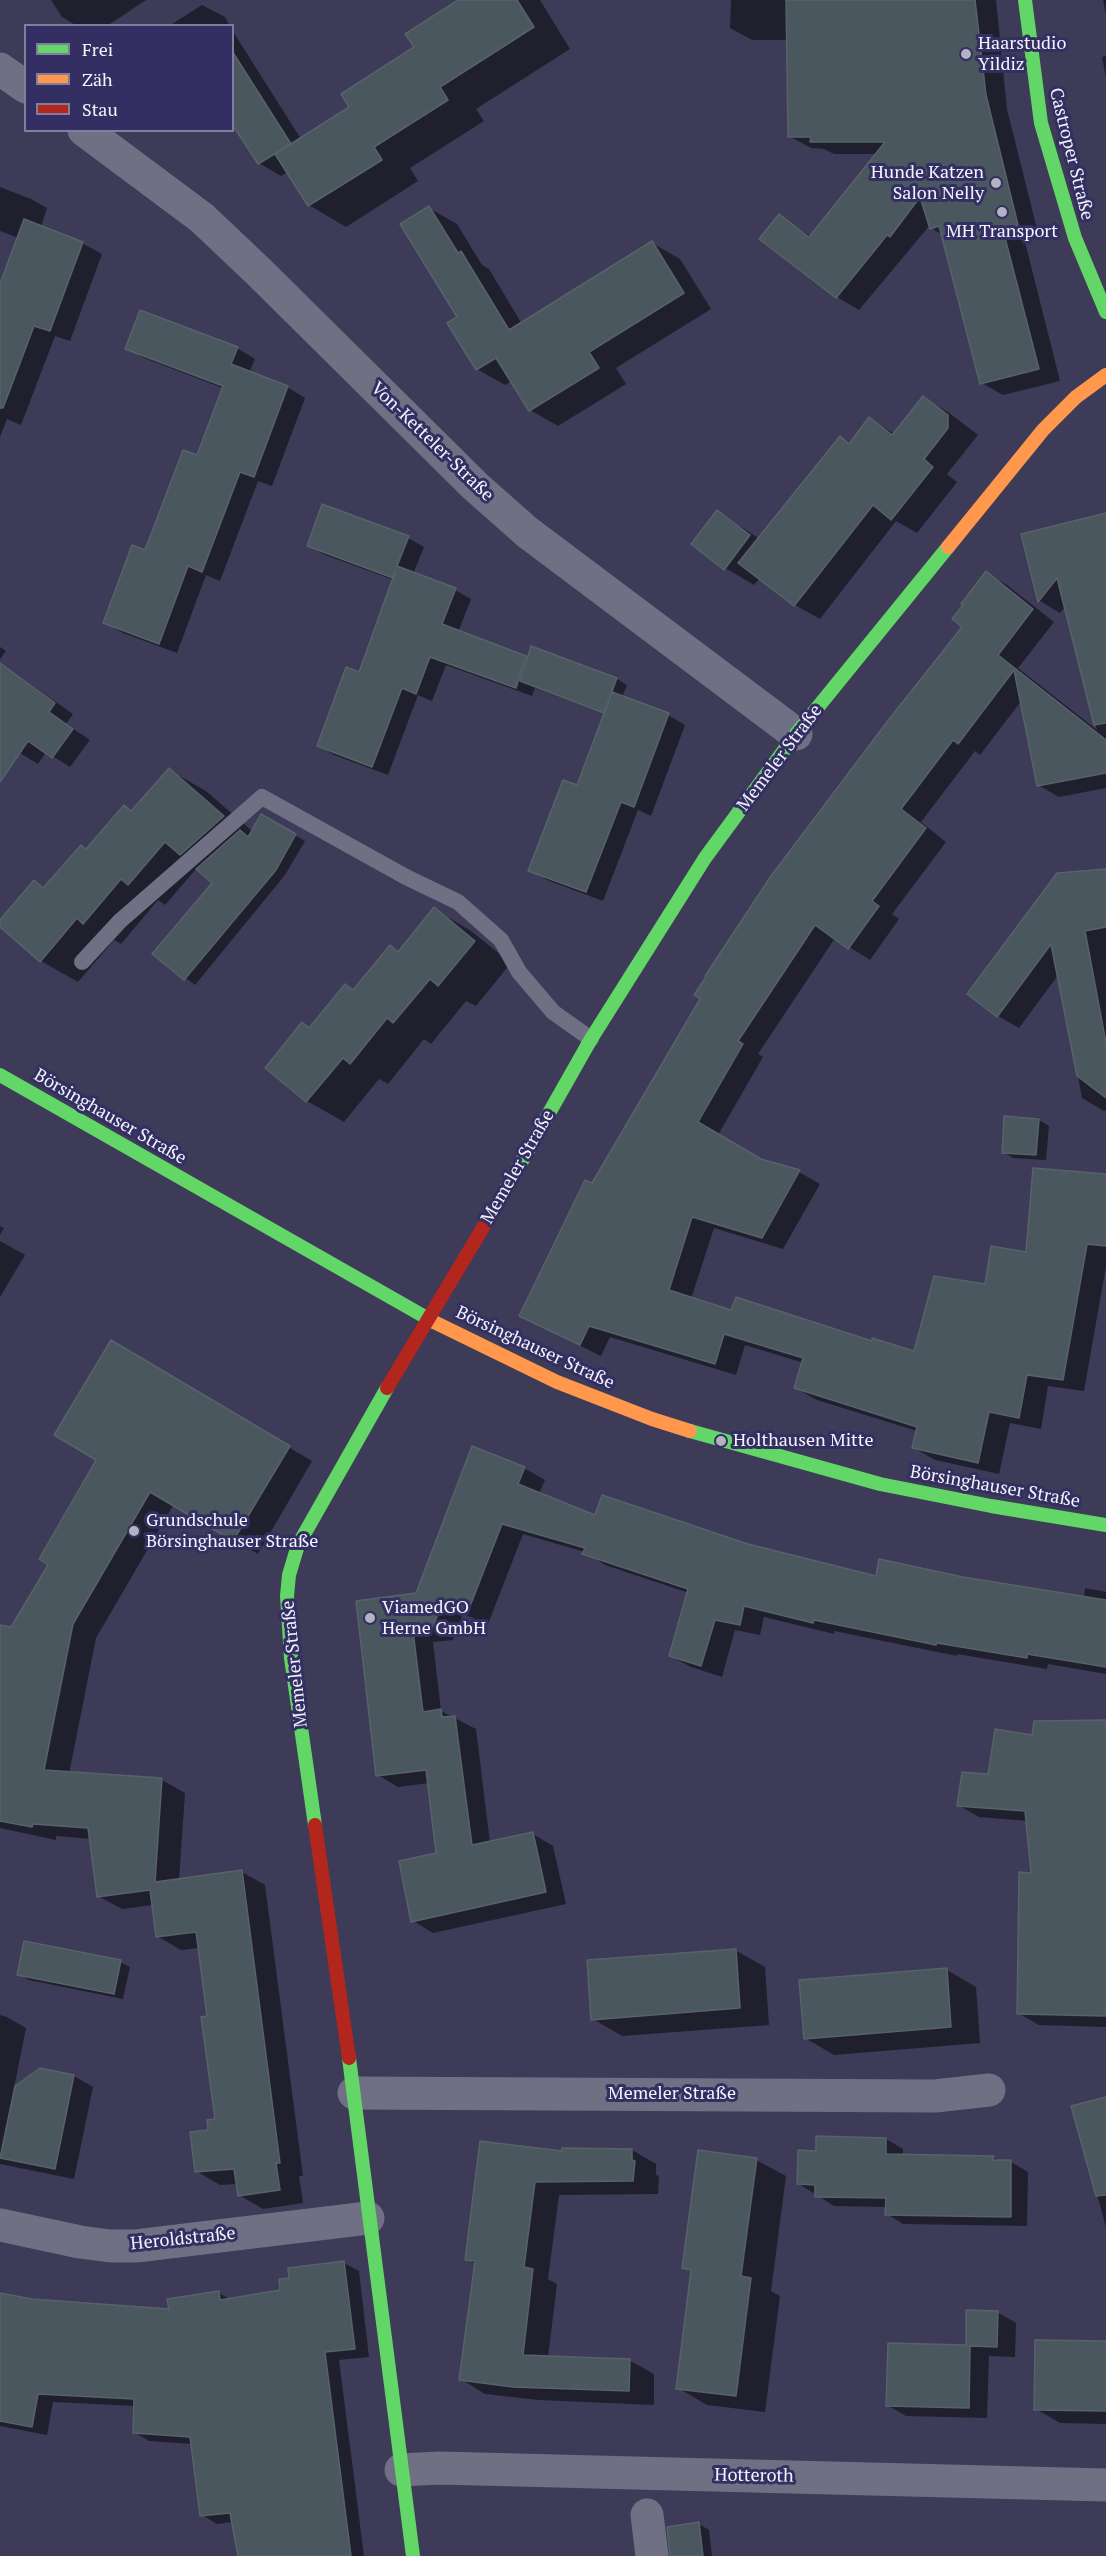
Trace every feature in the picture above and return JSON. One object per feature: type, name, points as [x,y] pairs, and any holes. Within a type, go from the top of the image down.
[{"type":"street","name":"Castroper Straße","points":[[1025,0],[1032,64],[1044,135],[1075,238],[1106,312]]},
{"type":"street","points":[[0,69],[24,86]]},
{"type":"street","name":"Von-Ketteler-Straße","points":[[87,132],[201,218],[259,272],[475,486],[527,532],[796,734]]},
{"type":"street","name":"Memeler Straße","points":[[412,2556],[354,2093],[291,1658],[287,1596],[289,1575],[298,1545],[427,1318],[522,1162],[591,1039],[705,858],[796,734],[1042,430],[1082,392],[1106,375]]},
{"type":"street","name":"Börsinghauser Straße","points":[[0,1075],[427,1318],[557,1382],[652,1419],[721,1441],[880,1484],[991,1506],[1106,1525]]},
{"type":"street","name":"Memeler Straße","points":[[354,2093],[935,2096],[989,2090]]},
{"type":"street","name":"Heroldstraße","points":[[0,2225],[80,2242],[110,2246],[136,2246],[368,2218]]},
{"type":"street","name":"Hotteroth","points":[[401,2470],[439,2468],[1106,2485]]},
{"type":"street","points":[[647,2516],[652,2556]]},
{"type":"lane","points":[[82,962],[120,921],[262,797],[458,902],[501,940],[519,972],[553,1012],[591,1039]]},
{"type":"building","points":[[458,0],[517,0],[534,27],[440,87],[448,100],[374,147],[382,160],[308,206],[275,154],[349,107],[341,94],[414,47],[405,34]]},
{"type":"building","points":[[786,0],[975,0],[986,95],[1018,225],[1003,230],[1039,369],[980,384],[939,226],[930,229],[920,197],[890,237],[887,235],[836,298],[759,239],[779,214],[809,237],[885,142],[810,142],[811,137],[788,137]]},
{"type":"building","points":[[234,54],[291,144],[258,164],[234,127]]},
{"type":"building","points":[[429,206],[458,253],[461,251],[509,330],[652,241],[684,293],[589,352],[599,368],[529,411],[496,358],[476,370],[447,323],[457,317],[400,224]]},
{"type":"building","points":[[24,219],[83,242],[50,331],[34,326],[3,408],[0,408],[0,284]]},
{"type":"building","points":[[140,310],[238,347],[231,364],[288,386],[254,477],[240,472],[202,572],[188,566],[159,644],[103,623],[132,545],[145,550],[183,450],[197,455],[223,386],[125,349]]},
{"type":"building","points":[[923,396],[948,415],[948,428],[924,459],[933,467],[891,520],[873,505],[794,606],[738,563],[840,436],[849,444],[869,417],[892,435]]},
{"type":"building","points":[[322,504],[409,536],[397,566],[456,588],[442,624],[526,656],[516,688],[430,657],[416,694],[402,688],[372,767],[317,746],[346,667],[359,672],[393,578],[307,546]]},
{"type":"building","points":[[717,510],[750,535],[724,570],[691,544]]},
{"type":"building","points":[[1106,513],[1106,723],[1094,725],[1057,578],[1038,602],[1021,534]]},
{"type":"building","points":[[986,571],[1033,609],[998,655],[1106,740],[1106,773],[1037,786],[1014,670],[958,744],[953,740],[901,809],[926,828],[872,901],[879,906],[848,949],[815,925],[738,1041],[743,1044],[698,1122],[761,1159],[800,1170],[762,1238],[692,1217],[669,1290],[731,1310],[736,1297],[872,1341],[872,1338],[914,1351],[934,1276],[985,1284],[991,1246],[1026,1252],[1033,1168],[1106,1174],[1106,1246],[1087,1244],[1063,1380],[1027,1375],[1019,1418],[989,1412],[978,1463],[912,1448],[917,1427],[794,1388],[803,1358],[724,1334],[715,1364],[589,1326],[580,1345],[519,1316],[585,1180],[592,1183],[700,999],[694,995],[705,976],[771,876],[962,627],[952,619]]},
{"type":"building","points":[[531,646],[617,678],[604,713],[520,681]]},
{"type":"building","points":[[0,663],[55,703],[49,712],[73,729],[52,758],[28,741],[0,782]]},
{"type":"building","points":[[612,692],[669,713],[634,807],[621,802],[586,892],[528,871],[563,780],[577,785]]},
{"type":"building","points":[[169,768],[224,816],[180,855],[165,842],[128,885],[121,879],[83,924],[77,918],[40,962],[0,927],[0,920],[34,880],[43,888],[81,845],[86,849],[124,805],[131,811]]},
{"type":"building","points":[[261,814],[296,834],[276,870],[184,980],[152,954],[212,883],[196,869],[240,830],[248,837]]},
{"type":"building","points":[[1106,869],[1106,927],[1085,931],[1106,1043],[1106,1098],[1077,1076],[1051,944],[997,1017],[967,994],[1057,873]]},
{"type":"building","points":[[434,907],[475,941],[438,986],[430,979],[393,1023],[387,1018],[350,1064],[343,1058],[306,1102],[265,1068],[302,1022],[309,1028],[345,984],[353,990],[390,945],[398,952]]},
{"type":"building","points":[[1004,1116],[1039,1119],[1036,1155],[1002,1153]]},
{"type":"building","points":[[111,1340],[290,1446],[233,1541],[150,1492],[73,1624],[44,1770],[162,1778],[155,1882],[242,1870],[280,2163],[276,2163],[280,2190],[238,2196],[234,2169],[195,2172],[190,2132],[208,2130],[207,2120],[215,2119],[201,2017],[207,2016],[196,1932],[156,1937],[150,1890],[97,1897],[88,1828],[33,1824],[32,1827],[0,1821],[0,1625],[11,1627],[48,1565],[39,1559],[96,1460],[54,1435]]},
{"type":"building","points":[[472,1446],[525,1467],[518,1484],[595,1515],[602,1495],[748,1544],[876,1576],[879,1559],[963,1577],[1106,1600],[1106,1667],[1027,1654],[1027,1658],[937,1643],[936,1645],[814,1620],[813,1623],[744,1606],[740,1625],[715,1620],[701,1666],[669,1656],[688,1589],[582,1554],[585,1548],[502,1524],[467,1614],[442,1604],[432,1629],[413,1631],[423,1712],[441,1709],[442,1717],[455,1716],[472,1845],[533,1832],[546,1892],[411,1922],[399,1861],[436,1853],[426,1770],[376,1776],[356,1601],[416,1593]]},
{"type":"building","points":[[1106,1720],[1106,2016],[1017,2014],[1019,1872],[1031,1873],[1025,1811],[957,1806],[962,1772],[988,1774],[995,1729],[1032,1735],[1034,1721]]},
{"type":"building","points":[[24,1941],[121,1960],[114,1994],[17,1975]]},
{"type":"building","points":[[736,1949],[740,2008],[591,2020],[587,1960]]},
{"type":"building","points":[[947,1968],[951,2027],[804,2039],[799,1980]]},
{"type":"building","points":[[40,2068],[74,2075],[55,2169],[0,2158],[15,2086]]},
{"type":"building","points":[[1106,2097],[1106,2195],[1096,2196],[1071,2106]]},
{"type":"building","points":[[816,2136],[886,2138],[886,2154],[994,2156],[993,2160],[1011,2160],[1011,2217],[885,2215],[886,2198],[815,2197],[815,2185],[797,2184],[798,2150],[816,2151]]},
{"type":"building","points":[[480,2141],[562,2151],[562,2148],[632,2149],[632,2160],[635,2161],[633,2181],[535,2182],[524,2267],[533,2269],[523,2355],[630,2359],[629,2391],[513,2387],[459,2380],[475,2261],[465,2260]]},
{"type":"building","points":[[698,2150],[757,2158],[741,2276],[751,2278],[736,2396],[676,2389],[691,2270],[682,2268]]},
{"type":"building","points":[[344,2261],[355,2349],[325,2352],[351,2556],[238,2556],[230,2513],[200,2516],[190,2437],[133,2433],[134,2399],[38,2394],[32,2427],[0,2421],[0,2293],[32,2299],[169,2309],[167,2299],[219,2291],[220,2300],[280,2290],[279,2279],[289,2278],[288,2268]]},
{"type":"building","points":[[966,2310],[998,2311],[997,2347],[970,2346],[969,2408],[886,2406],[888,2343],[966,2345]]},
{"type":"building","points":[[1035,2340],[1106,2341],[1106,2411],[1034,2410]]},
{"type":"building","points":[[699,2522],[703,2556],[670,2556],[667,2527]]},
{"type":"traffic: fast","points":[[1025,0],[1041,123],[1075,238],[1106,312]]},
{"type":"traffic: fast","points":[[506,1189],[591,1039],[705,858],[796,734],[948,547]]},
{"type":"traffic: fast","points":[[0,1075],[434,1322]]},
{"type":"traffic: fast","points":[[315,1825],[291,1658],[287,1596],[289,1575],[298,1545],[387,1388]]},
{"type":"traffic: fast","points":[[690,1431],[880,1484],[991,1506],[1106,1525]]},
{"type":"traffic: fast","points":[[349,2058],[413,2556]]},
{"type":"traffic: slow","points":[[948,547],[1043,430],[1076,397],[1106,375]]},
{"type":"traffic: slow","points":[[434,1322],[557,1382],[652,1419],[690,1431]]},
{"type":"traffic: jam","points":[[387,1388],[506,1189]]},
{"type":"traffic: jam","points":[[315,1825],[349,2058]]},
{"type":"place","name":"Haarstudio Yildiz","points":[[966,54]]},
{"type":"place","name":"Hunde Katzen Salon Nelly","points":[[996,183]]},
{"type":"place","name":"MH Transport","points":[[1002,212]]},
{"type":"place","name":"Holthausen Mitte","points":[[721,1441]]},
{"type":"place","name":"Grundschule Börsinghauser Straße","points":[[134,1531]]},
{"type":"place","name":"ViamedGO Herne GmbH","points":[[370,1618]]}]
